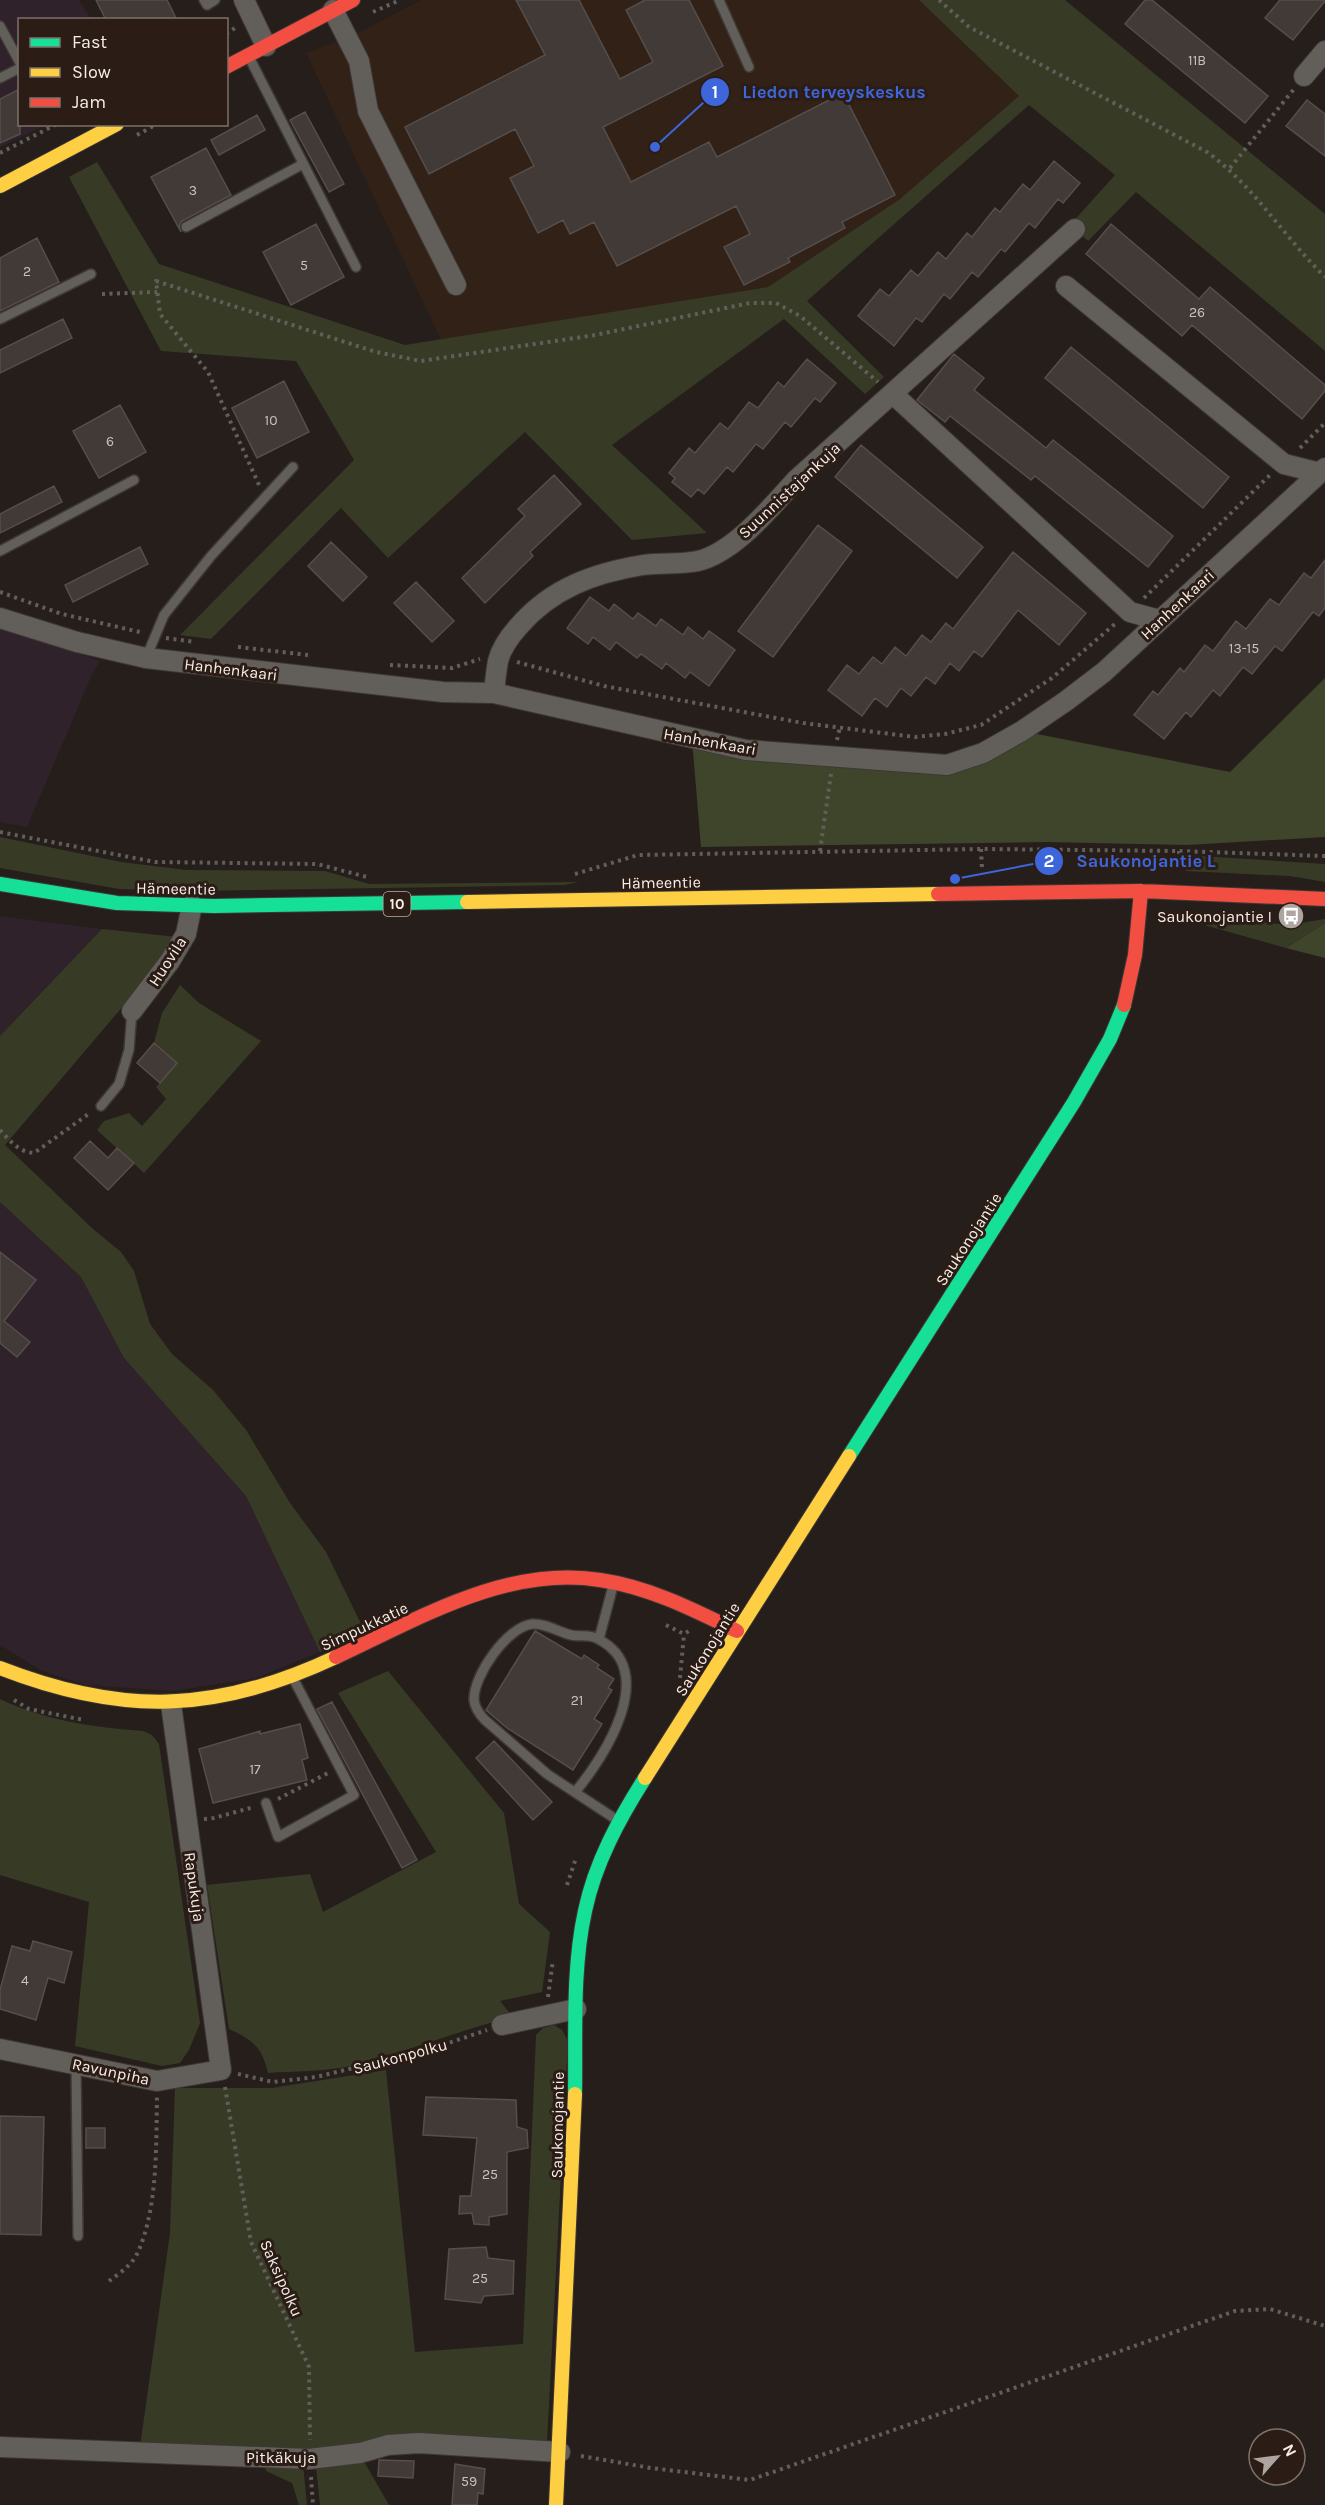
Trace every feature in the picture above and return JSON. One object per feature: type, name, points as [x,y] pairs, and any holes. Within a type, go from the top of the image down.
[{"type":"main road","points":[[228,66],[322,13],[353,0]]},
{"type":"main road","points":[[0,186],[113,126]]},
{"type":"main road","name":"Hämeentie","points":[[0,884],[117,903],[192,905],[1141,891],[1325,899]]},
{"type":"main road","name":"Saukonojantie","points":[[556,2505],[573,2173],[578,1955],[585,1910],[604,1851],[619,1821],[737,1631],[1074,1102],[1108,1044],[1120,1017],[1129,986],[1136,948],[1141,891]]},
{"type":"main road","name":"Simpukkatie","points":[[0,1668],[34,1683],[88,1698],[171,1704],[217,1699],[291,1676],[499,1586],[554,1577],[614,1582],[650,1592],[737,1631]]},
{"type":"street","points":[[244,0],[266,46]]},
{"type":"street","points":[[322,13],[358,61],[368,111],[456,285]]},
{"type":"street","points":[[1304,76],[1325,51]]},
{"type":"street","name":"Suunnistajankuja","points":[[494,693],[498,660],[511,636],[534,609],[561,590],[603,573],[644,564],[699,561],[730,544],[1075,229]]},
{"type":"street","points":[[1066,286],[1284,464],[1323,471]]},
{"type":"street","points":[[893,394],[1130,612],[1160,620]]},
{"type":"street","name":"Hanhenkaari","points":[[0,618],[77,642],[146,658],[442,692],[494,693],[746,750],[947,765],[983,753],[1066,701],[1104,672],[1323,471]]},
{"type":"street","name":"Huovila","points":[[132,1011],[170,961],[186,934],[192,905]]},
{"type":"street","name":"Rapukuja","points":[[171,1704],[221,2070]]},
{"type":"street","points":[[502,2025],[576,2009]]},
{"type":"street","name":"Ravunpiha","points":[[0,2049],[157,2081],[221,2070]]},
{"type":"street","name":"Pitkäkuja","points":[[0,2446],[309,2458],[360,2453],[388,2445],[419,2443],[560,2452]]},
{"type":"lane","points":[[204,0],[207,5],[215,0]]},
{"type":"lane","points":[[719,0],[749,67]]},
{"type":"lane","points":[[0,26],[18,59]]},
{"type":"lane","points":[[248,55],[356,267]]},
{"type":"lane","points":[[0,78],[18,69]]},
{"type":"lane","points":[[186,227],[303,164]]},
{"type":"lane","points":[[0,319],[91,274]]},
{"type":"lane","points":[[146,658],[164,615],[211,556],[293,467]]},
{"type":"lane","points":[[0,551],[134,480]]},
{"type":"lane","points":[[101,1106],[119,1084],[129,1050],[132,1011]]},
{"type":"lane","points":[[599,1639],[614,1582]]},
{"type":"lane","points":[[575,1792],[599,1759],[626,1700],[628,1688],[624,1666],[613,1649],[599,1639],[572,1635],[544,1625],[523,1627],[495,1651],[476,1690],[474,1701],[485,1720],[548,1774],[575,1792],[619,1821]]},
{"type":"lane","points":[[266,1803],[278,1837],[354,1795],[291,1676]]},
{"type":"lane","points":[[76,2064],[78,2235]]},
{"type":"path","points":[[939,0],[969,27],[1207,152],[1230,168],[1301,253],[1325,277]]},
{"type":"path","points":[[1230,168],[1304,76]]},
{"type":"path","points":[[0,153],[53,126]]},
{"type":"path","points":[[264,497],[208,372],[160,314],[156,281],[376,352],[421,361],[595,335],[750,303],[776,303],[800,316],[893,394]]},
{"type":"path","points":[[102,294],[157,292]]},
{"type":"path","points":[[388,665],[452,668],[485,657],[522,662],[604,686],[803,723],[915,736],[945,734],[981,725],[1052,678],[1130,612],[1325,423]]},
{"type":"path","points":[[0,592],[62,614],[154,636],[206,644]]},
{"type":"path","points":[[229,646],[310,656]]},
{"type":"path","points":[[820,851],[840,727]]},
{"type":"path","points":[[0,832],[155,862],[317,864],[376,879]]},
{"type":"path","points":[[572,874],[638,855],[820,851],[1110,850],[1325,856]]},
{"type":"path","points":[[0,1130],[16,1147],[26,1153],[34,1153],[70,1125],[101,1106]]},
{"type":"path","points":[[658,1621],[684,1634],[710,1618]]},
{"type":"path","points":[[63,1718],[85,1721]]},
{"type":"path","name":"Saukonpolku","points":[[221,2070],[273,2082],[316,2077],[428,2050],[502,2025]]},
{"type":"path","name":"Saksipolku","points":[[221,2070],[232,2115],[251,2242],[309,2367],[311,2388],[309,2458],[314,2505]]},
{"type":"path","points":[[109,2281],[134,2258],[146,2225],[156,2159],[157,2081]]},
{"type":"path","points":[[560,2452],[651,2468],[750,2480],[1235,2310],[1269,2309],[1325,2326]]},
{"type":"shaded area","points":[[0,0],[79,0],[90,18],[18,18],[18,126],[44,126],[0,147]]},
{"type":"shaded area","points":[[421,0],[919,0],[1019,96],[900,199],[768,287],[441,340],[306,53],[356,34]]},
{"type":"shaded area","points":[[0,627],[100,661],[90,679],[27,827],[0,822]]},
{"type":"shaded area","points":[[0,916],[102,929],[0,1036]]},
{"type":"shaded area","points":[[0,1202],[81,1277],[124,1358],[246,1496],[320,1652],[256,1678],[173,1691],[86,1685],[42,1671],[0,1645]]},
{"type":"green space","points":[[919,0],[1065,0],[1325,214],[1325,351],[1136,192],[1088,241],[1070,225],[1115,175],[1029,105],[807,301],[884,377],[865,394],[784,319],[612,445],[707,533],[632,540],[525,432],[388,558],[341,508],[211,639],[180,635],[354,460],[296,361],[161,351],[69,177],[97,162],[159,264],[405,345],[768,287],[900,199],[1019,96]]},
{"type":"green space","points":[[1325,678],[1325,837],[1187,845],[1046,842],[701,847],[692,739],[947,765],[1022,731],[1230,772]]},
{"type":"green space","points":[[0,837],[121,862],[186,870],[325,871],[369,884],[579,882],[564,885],[198,891],[119,889],[0,868]]},
{"type":"green space","points":[[1184,855],[1325,864],[1325,882],[1290,876],[1186,871]]},
{"type":"green space","points":[[1325,919],[1325,923],[1286,948],[1197,923],[1242,920],[1288,925]]},
{"type":"green space","points":[[1325,923],[1325,958],[1286,948]]},
{"type":"green space","points":[[102,929],[177,937],[124,1005],[5,1145],[93,1229],[121,1252],[134,1271],[150,1324],[172,1354],[213,1390],[246,1430],[290,1503],[326,1552],[364,1630],[320,1652],[246,1496],[124,1358],[81,1277],[0,1202],[0,1036]]},
{"type":"green space","points":[[180,985],[199,1003],[261,1041],[144,1173],[97,1130],[104,1121],[129,1113],[142,1126],[166,1099],[156,1087],[177,1063],[154,1043],[162,1013]]},
{"type":"green space","points":[[388,1671],[504,1813],[519,1904],[550,1932],[542,1992],[500,2001],[513,2017],[371,2061],[340,2068],[268,2073],[263,2057],[255,2045],[229,2029],[207,1885],[310,1874],[323,1912],[436,1852],[338,1693]]},
{"type":"green space","points":[[0,1699],[52,1718],[143,1731],[152,1735],[159,1744],[200,2023],[189,2050],[180,2063],[162,2066],[75,2046],[89,1902],[0,1875]]},
{"type":"green space","points":[[554,2025],[562,2030],[568,2041],[547,2442],[323,2450],[140,2447],[170,2233],[175,2088],[272,2088],[386,2070],[415,2352],[523,2344],[536,2035],[543,2028]]},
{"type":"green space","points":[[362,2458],[389,2505],[320,2505],[316,2466]]},
{"type":"green space","points":[[265,2464],[303,2465],[307,2505],[299,2505],[292,2483],[266,2471]]},
{"type":"building","points":[[96,0],[167,0],[176,18],[105,18]]},
{"type":"building","points":[[516,0],[579,0],[620,79],[653,62],[626,10],[645,0],[689,0],[723,66],[603,127],[631,182],[709,142],[717,157],[843,93],[895,195],[842,222],[845,228],[788,258],[790,262],[744,285],[724,247],[750,234],[736,206],[617,266],[594,222],[570,234],[563,220],[538,233],[510,178],[534,166],[515,129],[429,174],[405,127],[545,55]]},
{"type":"building","points":[[1145,0],[1152,0],[1268,96],[1245,123],[1125,24]]},
{"type":"building","points":[[1280,0],[1325,1],[1293,40],[1265,18]]},
{"type":"building","points":[[18,90],[20,134],[0,143],[0,99]]},
{"type":"building","points":[[1307,100],[1325,114],[1325,156],[1286,126]]},
{"type":"building","points":[[305,112],[344,184],[329,192],[290,120]]},
{"type":"building","points":[[257,115],[265,130],[219,155],[211,140]]},
{"type":"building","points":[[206,148],[231,195],[182,221],[179,226],[181,232],[151,177]]},
{"type":"building","points":[[1054,161],[1080,183],[1063,203],[1058,199],[1035,228],[1029,223],[1005,252],[1001,249],[978,277],[972,272],[950,299],[944,294],[922,322],[916,318],[894,346],[858,316],[880,289],[889,296],[911,270],[918,276],[938,252],[946,259],[967,233],[972,237],[995,208],[1000,212],[1023,184],[1030,190]]},
{"type":"building","points":[[316,224],[344,277],[291,305],[263,252]]},
{"type":"building","points":[[1111,224],[1199,299],[1210,287],[1325,385],[1325,391],[1302,419],[1192,325],[1182,336],[1086,254]]},
{"type":"building","points":[[37,238],[59,282],[0,311],[0,258]]},
{"type":"building","points":[[63,319],[72,338],[0,373],[0,350]]},
{"type":"building","points":[[1071,347],[1229,477],[1203,508],[1045,378]]},
{"type":"building","points":[[954,354],[984,378],[974,390],[1046,448],[1053,440],[1173,536],[1148,567],[1035,476],[1031,480],[950,416],[945,422],[917,400]]},
{"type":"building","points":[[807,359],[836,383],[820,402],[815,398],[791,427],[785,422],[763,449],[756,444],[733,472],[727,467],[704,494],[698,489],[691,497],[672,482],[675,478],[669,473],[689,448],[695,453],[720,423],[728,429],[749,402],[758,408],[778,382],[784,387]]},
{"type":"building","points":[[284,381],[309,432],[257,458],[232,408]]},
{"type":"building","points":[[120,405],[146,452],[99,478],[73,431]]},
{"type":"building","points":[[861,445],[983,547],[957,578],[835,477]]},
{"type":"building","points":[[554,475],[581,504],[530,552],[533,556],[485,603],[462,578],[525,516],[518,509]]},
{"type":"building","points":[[54,486],[62,502],[0,533],[0,514]]},
{"type":"building","points":[[818,525],[852,551],[773,657],[738,631]]},
{"type":"building","points":[[331,542],[367,577],[343,601],[308,566]]},
{"type":"building","points":[[140,547],[148,564],[73,602],[65,585]]},
{"type":"building","points":[[1013,552],[1086,613],[1059,645],[1018,610],[982,657],[974,651],[959,671],[950,663],[935,684],[926,677],[911,696],[901,688],[887,707],[875,698],[862,716],[828,690],[847,665],[859,674],[873,657],[882,664],[895,647],[906,656],[922,635],[931,642],[946,623],[953,629]]},
{"type":"building","points":[[1325,560],[1325,608],[1319,616],[1313,612],[1282,651],[1275,646],[1252,674],[1243,667],[1220,696],[1213,690],[1191,717],[1186,712],[1164,739],[1134,715],[1153,691],[1158,695],[1180,668],[1184,672],[1205,645],[1213,651],[1236,621],[1246,629],[1270,599],[1279,605],[1304,573],[1311,578]]},
{"type":"building","points":[[416,582],[454,621],[432,642],[394,603]]},
{"type":"building","points":[[590,597],[609,611],[614,604],[633,619],[638,613],[656,626],[661,619],[683,635],[688,627],[703,639],[709,631],[735,650],[709,686],[690,672],[685,678],[666,663],[662,669],[641,654],[637,658],[616,642],[610,650],[593,637],[588,644],[567,628]]},
{"type":"building","points":[[154,1043],[177,1063],[160,1083],[137,1063]]},
{"type":"building","points":[[90,1141],[108,1158],[117,1148],[134,1163],[108,1190],[74,1158]]},
{"type":"building","points":[[0,1252],[36,1280],[4,1321],[30,1342],[17,1357],[0,1343]]},
{"type":"building","points":[[535,1631],[582,1659],[584,1655],[599,1665],[597,1668],[614,1679],[608,1688],[612,1690],[594,1719],[602,1724],[573,1770],[507,1728],[486,1710]]},
{"type":"building","points":[[332,1702],[417,1860],[402,1868],[317,1709]]},
{"type":"building","points":[[300,1724],[308,1758],[302,1760],[307,1780],[213,1803],[199,1749],[260,1731],[260,1734]]},
{"type":"building","points":[[494,1741],[552,1802],[533,1820],[476,1758]]},
{"type":"building","points":[[33,1941],[72,1952],[64,1983],[48,1978],[36,2020],[0,2009],[0,1990],[12,1946],[30,1951]]},
{"type":"building","points":[[426,2097],[516,2100],[517,2127],[527,2130],[528,2148],[507,2152],[507,2214],[489,2217],[489,2225],[474,2224],[472,2213],[459,2214],[460,2196],[471,2196],[477,2138],[423,2135]]},
{"type":"building","points":[[0,2116],[44,2117],[41,2235],[0,2234]]},
{"type":"building","points":[[86,2128],[105,2128],[105,2148],[86,2148]]},
{"type":"building","points":[[486,2247],[488,2258],[514,2261],[513,2294],[484,2296],[481,2303],[445,2299],[449,2249]]},
{"type":"building","points":[[379,2460],[414,2461],[413,2478],[378,2476]]},
{"type":"building","points":[[455,2464],[485,2469],[483,2494],[478,2493],[477,2505],[452,2505]]},
{"type":"traffic: fast","points":[[0,884],[117,903],[214,906],[467,902]]},
{"type":"traffic: fast","points":[[849,1456],[1074,1102],[1110,1039],[1124,1005]]},
{"type":"traffic: fast","points":[[575,2094],[576,1979],[585,1911],[589,1893],[609,1842],[645,1778]]},
{"type":"traffic: slow","points":[[0,186],[113,126]]},
{"type":"traffic: slow","points":[[467,902],[938,894]]},
{"type":"traffic: slow","points":[[645,1778],[849,1456]]},
{"type":"traffic: slow","points":[[0,1668],[45,1684],[88,1694],[129,1700],[170,1702],[210,1698],[251,1689],[292,1676],[336,1657]]},
{"type":"traffic: slow","points":[[556,2505],[575,2094]]},
{"type":"traffic: jam","points":[[228,66],[353,0]]},
{"type":"traffic: jam","points":[[1124,1005],[1135,955],[1141,891]]},
{"type":"traffic: jam","points":[[938,894],[1141,891],[1325,899]]},
{"type":"traffic: jam","points":[[336,1657],[464,1599],[531,1580],[565,1577],[600,1580],[636,1588],[671,1600],[737,1631]]},
{"type":"place","name":"Liedon terveyskeskus","points":[[655,147]]},
{"type":"place","name":"Saukonojantie L","points":[[955,879]]},
{"type":"place","name":"Saukonojantie I","points":[[1291,916]]}]
